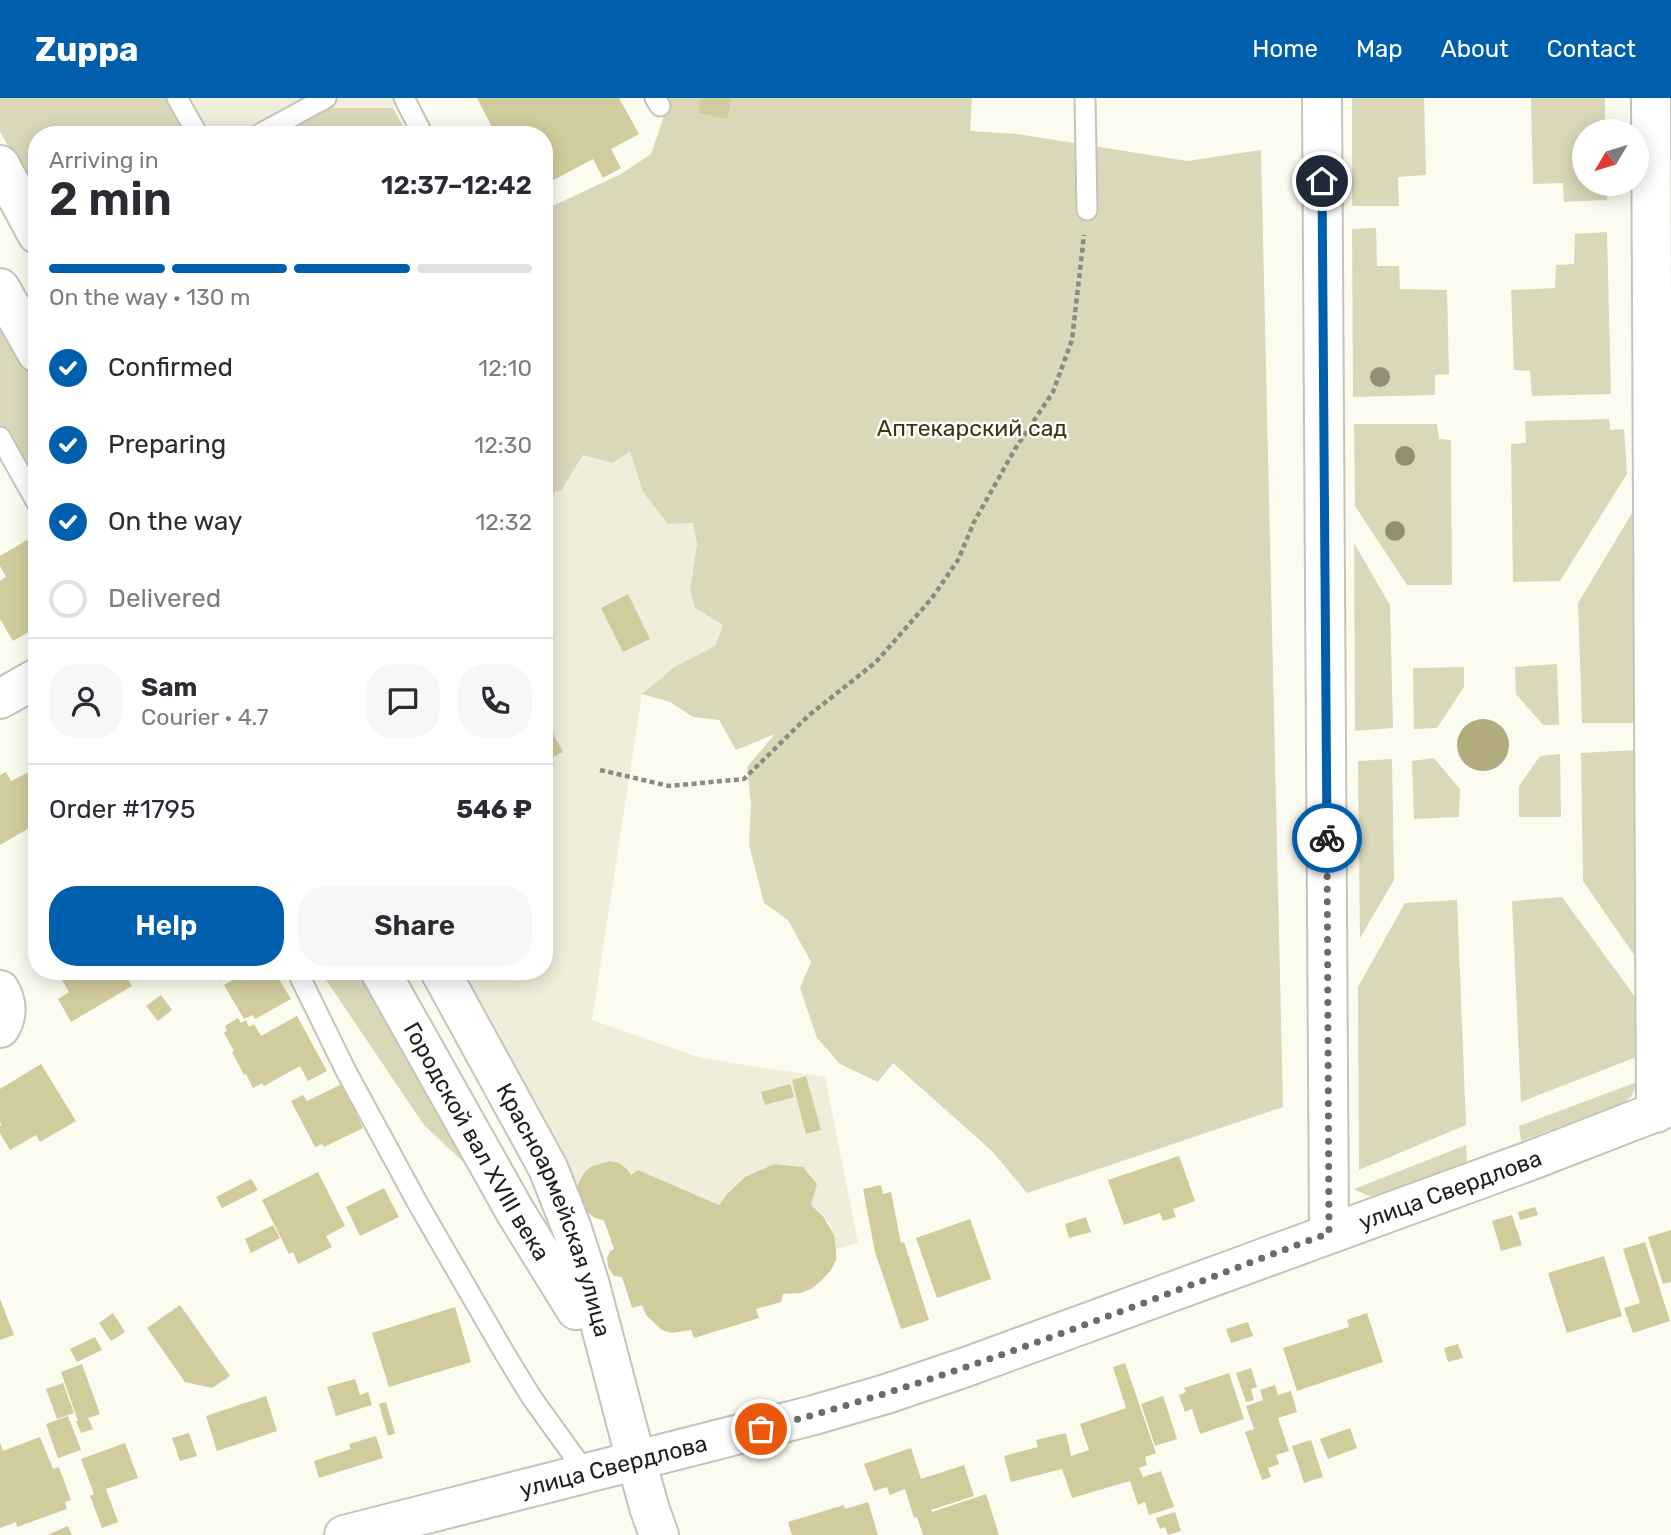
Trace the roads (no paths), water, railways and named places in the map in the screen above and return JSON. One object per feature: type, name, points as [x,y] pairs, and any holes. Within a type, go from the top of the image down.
[{"type":"street","points":[[1322,98],[1329,1233]]},
{"type":"street","points":[[1651,98],[1663,1110]]},
{"type":"street","points":[[0,165],[28,217]]},
{"type":"street","points":[[0,288],[28,337]]},
{"type":"street","points":[[0,699],[28,683]]},
{"type":"street","name":"Городской вал XVIII века","points":[[385,980],[516,1213],[576,1310]]},
{"type":"street","name":"Красноармейская улица","points":[[445,980],[548,1168],[563,1205],[590,1285],[636,1460],[659,1535]]},
{"type":"street","points":[[0,990],[5,998],[6,1010],[0,1028]]},
{"type":"street","name":"улица Свердлова","points":[[344,1535],[814,1415],[898,1390],[1663,1110]]},
{"type":"lane","points":[[177,98],[193,126]]},
{"type":"lane","points":[[275,126],[327,98]]},
{"type":"lane","points":[[404,98],[418,126]]},
{"type":"lane","points":[[1085,98],[1087,210]]},
{"type":"lane","points":[[0,437],[28,487]]},
{"type":"lane","points":[[301,980],[346,1072],[498,1343],[532,1398],[586,1473]]},
{"type":"park label","name":"Аптекарский сад","points":[[972,428]]}]
